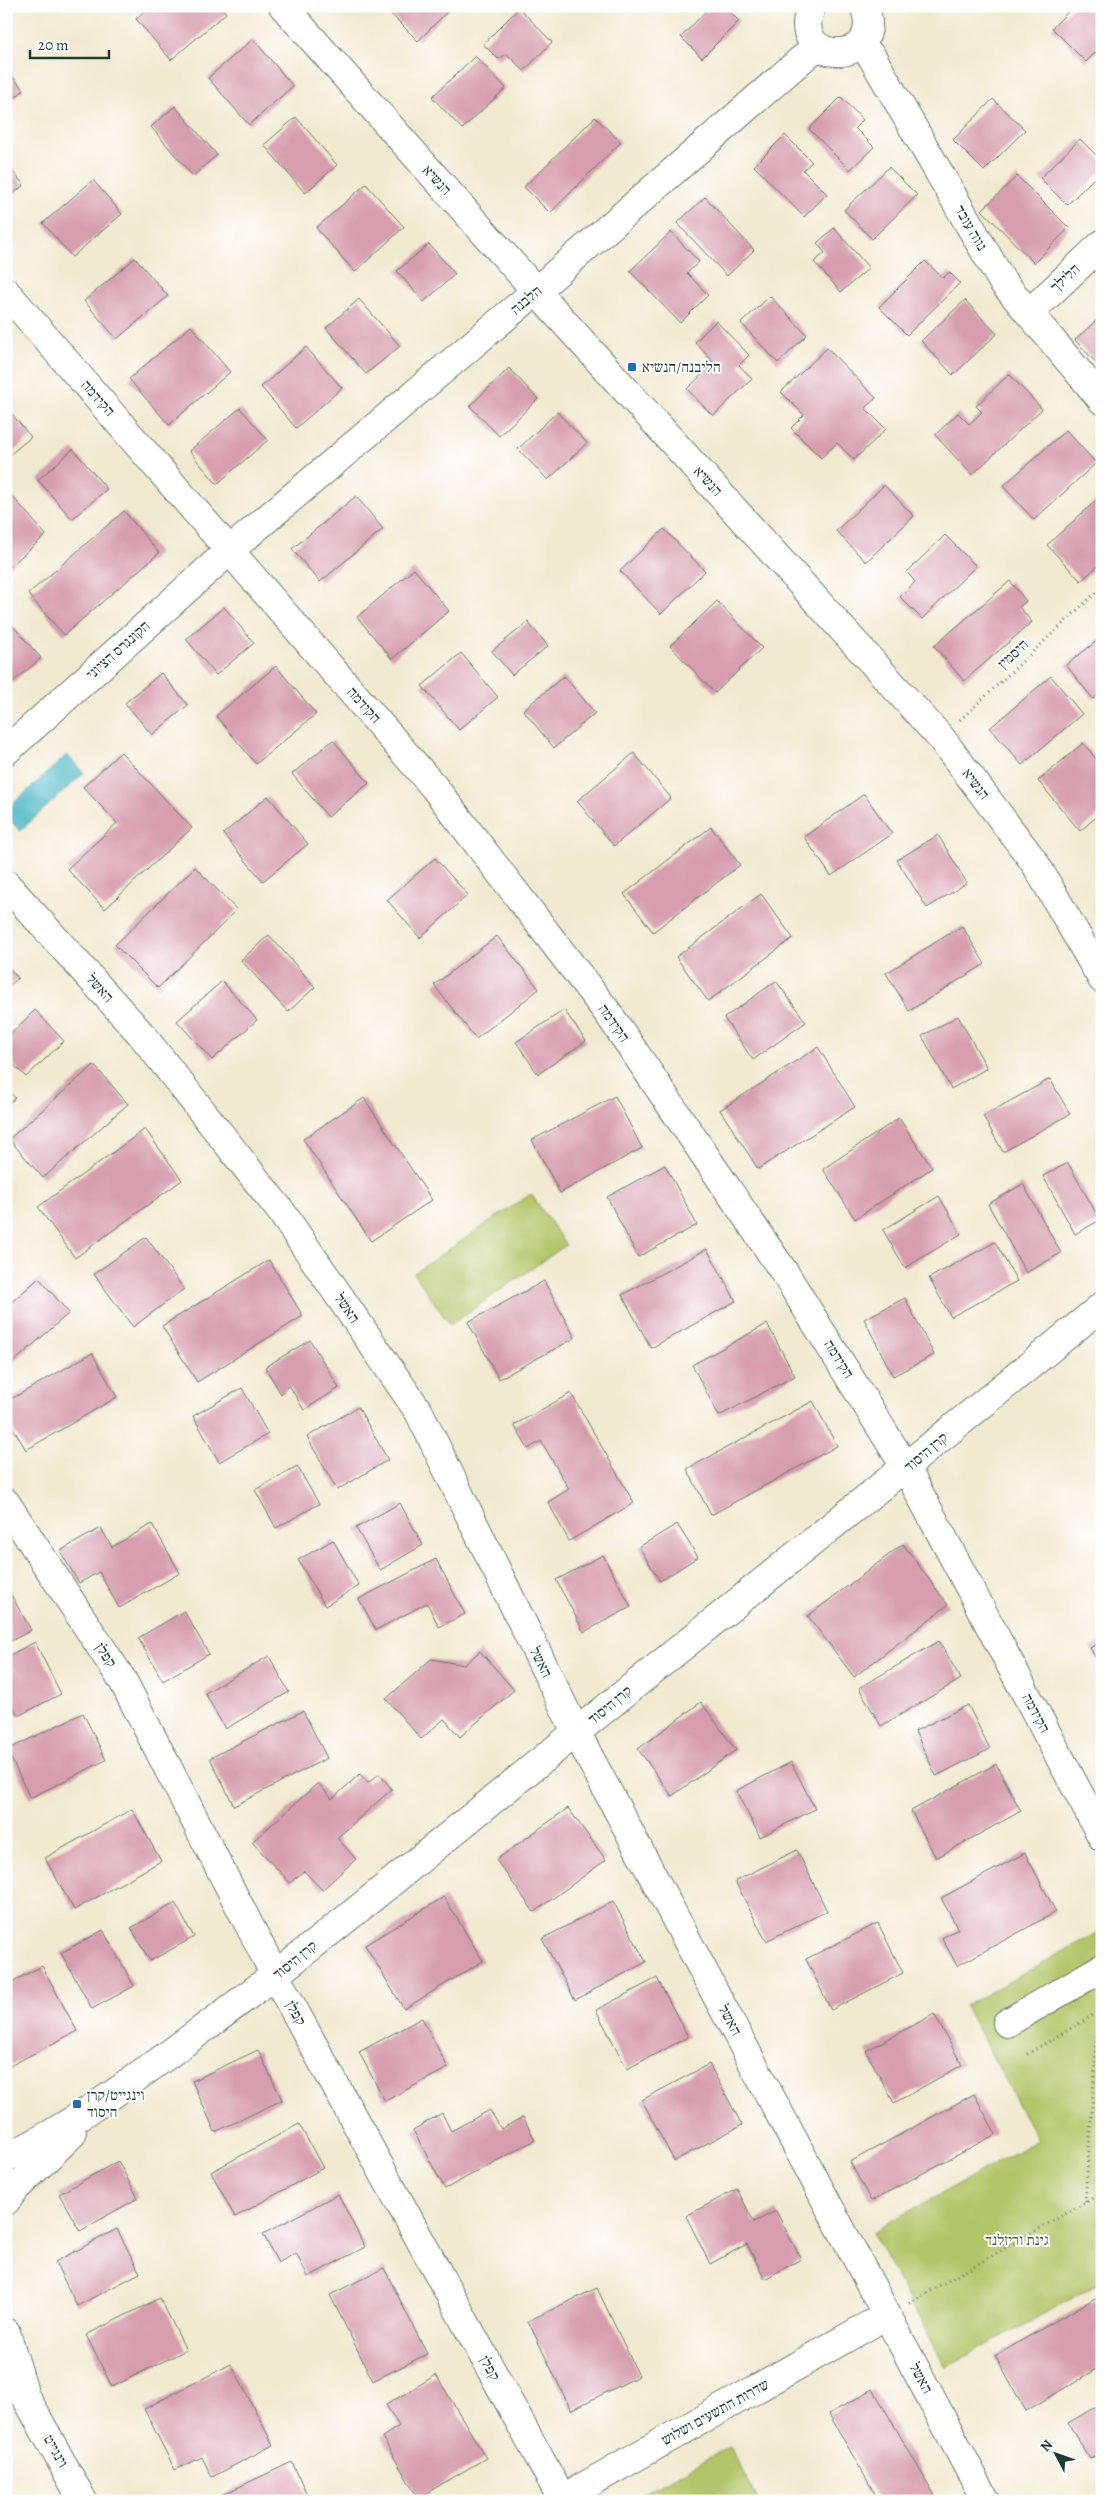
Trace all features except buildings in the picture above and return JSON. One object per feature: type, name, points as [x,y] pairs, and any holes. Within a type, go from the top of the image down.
[{"type":"street","name":"הנשיא","points":[[283,6],[536,292],[941,738],[1036,863],[1102,978]]},
{"type":"street","points":[[812,6],[807,24],[809,33],[818,46],[827,52],[836,54],[845,53],[860,44],[868,25],[864,6]]},
{"type":"street","name":"נווה עובד","points":[[860,44],[872,57],[1002,281],[1102,400]]},
{"type":"street","name":"הלבנה","points":[[230,550],[536,292],[818,46]]},
{"type":"street","name":"הלילך","points":[[1029,313],[1102,244]]},
{"type":"street","name":"הקידמה","points":[[6,292],[434,787],[608,1013],[784,1272],[906,1468],[1102,1837]]},
{"type":"street","name":"הקונגרס הציוני","points":[[6,751],[230,550]]},
{"type":"street","name":"האשל","points":[[6,884],[141,1034],[280,1210],[419,1412],[576,1732],[880,2319],[986,2501]]},
{"type":"street","name":"קרן היסוד","points":[[6,2158],[28,2147],[111,2096],[276,1976],[576,1732],[906,1468],[1102,1306]]},
{"type":"street","name":"קפלן","points":[[6,1503],[123,1681],[276,1976],[561,2500]]},
{"type":"street","points":[[1007,2023],[1102,1968]]},
{"type":"street","name":"קרן היסוד","points":[[6,2201],[34,2170],[111,2096]]},
{"type":"street","name":"שדרות התשעים ושלוש","points":[[561,2500],[880,2319]]},
{"type":"street","name":"וינגייט","points":[[6,2332],[28,2401]]},
{"type":"street","name":"וינגייט","points":[[6,2371],[28,2401],[84,2501]]},
{"type":"path","name":"היסמין","points":[[941,738],[1102,587]]},
{"type":"path","points":[[1085,2202],[1100,2011]]},
{"type":"path","points":[[1026,2054],[1100,2011]]},
{"type":"path","points":[[880,2319],[1102,2193]]},
{"type":"green space","points":[[531,1194],[566,1245],[450,1325],[414,1273]]},
{"type":"green space","name":"גינת וריזלנד","points":[[1102,1930],[1102,2282],[946,2367],[872,2232],[1038,2140],[965,2006]]},
{"type":"green space","points":[[730,2447],[758,2501],[628,2501]]},
{"type":"water","points":[[67,755],[84,773],[20,831],[6,816],[6,810]]},
{"type":"place","name":"הליבנה/הנשיא","points":[[632,367]]},
{"type":"place","name":"וינגייט/קרן היסוד","points":[[77,2104]]}]
